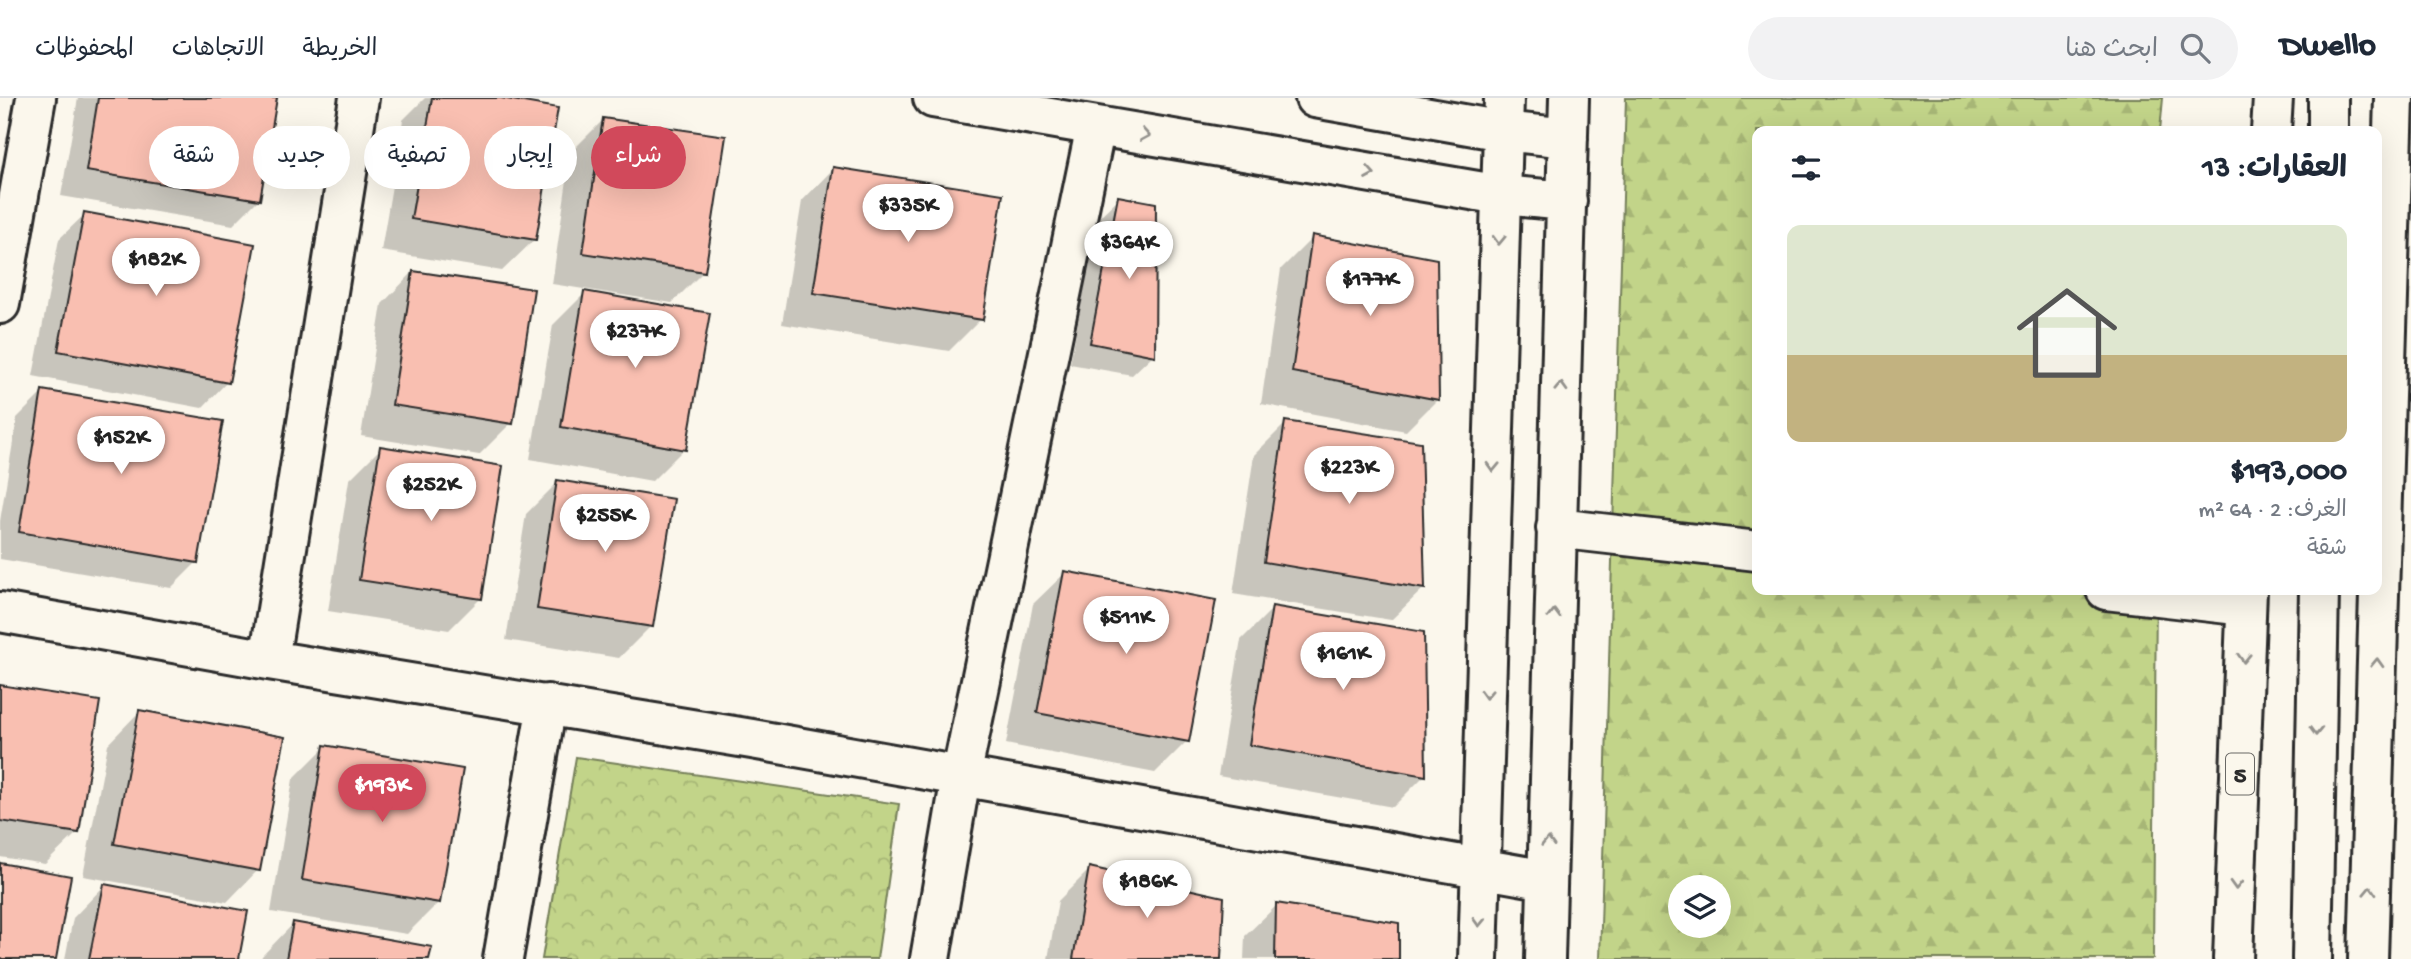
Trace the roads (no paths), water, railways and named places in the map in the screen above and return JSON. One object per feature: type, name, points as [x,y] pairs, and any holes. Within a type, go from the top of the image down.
[{"type":"main road","points":[[0,304],[36,98]]},
{"type":"main road","points":[[269,660],[359,98]]},
{"type":"main road","points":[[933,98],[1501,195],[1567,201]]},
{"type":"main road","points":[[1315,98],[1503,115],[1568,138]]},
{"type":"main road","points":[[1545,959],[1569,98]]},
{"type":"main road","points":[[2271,126],[2273,98]]},
{"type":"main road","points":[[2328,98],[2328,126]]},
{"type":"main road","points":[[2382,495],[2394,98]]},
{"type":"main road","points":[[1478,959],[1503,115]]},
{"type":"main road","points":[[930,959],[961,776],[1096,126]]},
{"type":"main road","points":[[1556,528],[1752,550]]},
{"type":"main road","points":[[2194,595],[2246,598]]},
{"type":"main road","points":[[2312,959],[2319,595]]},
{"type":"main road","points":[[2368,959],[2379,595]]},
{"type":"main road","name":"5","points":[[2233,959],[2246,598]]},
{"type":"main road","points":[[0,612],[269,660],[547,704],[1547,880]]},
{"type":"main road","points":[[503,959],[547,704]]}]
